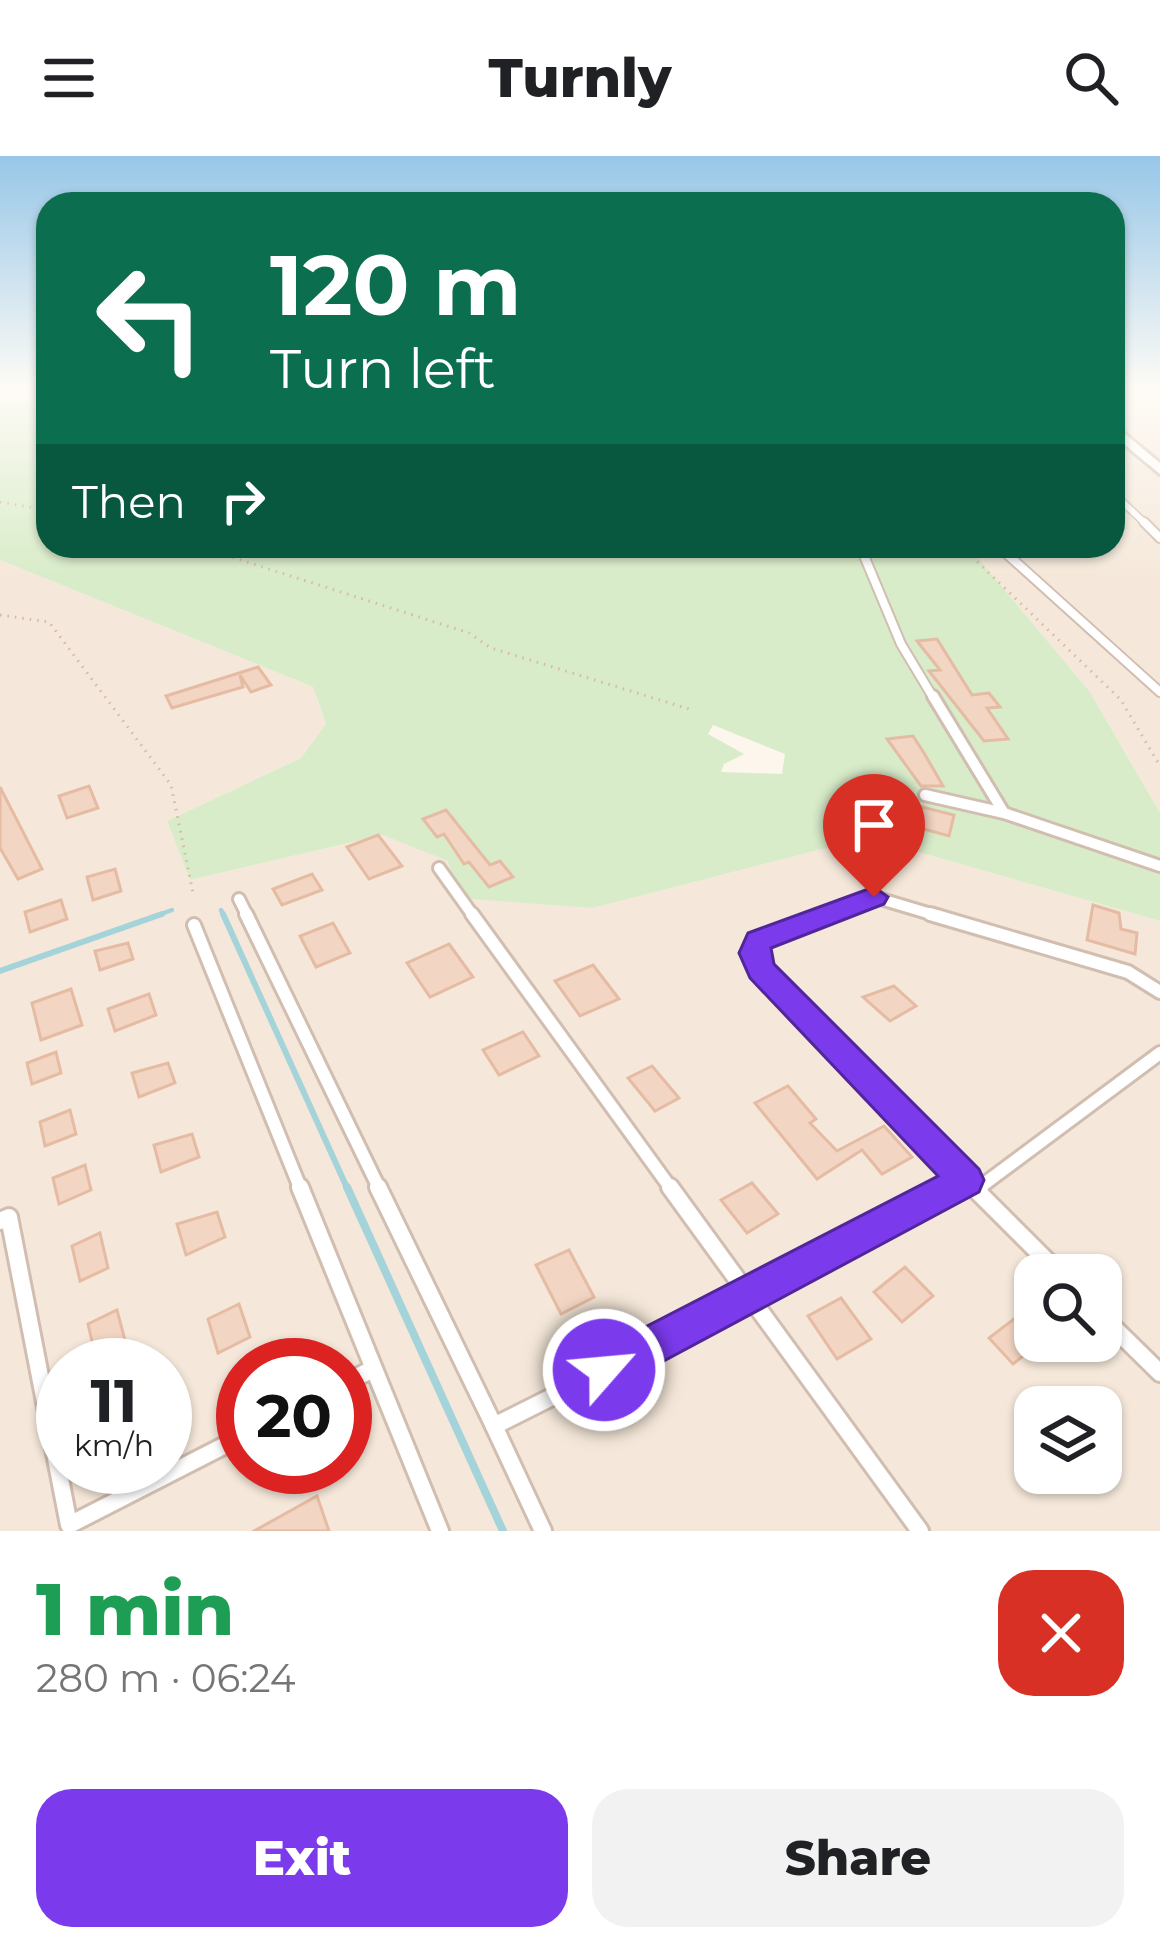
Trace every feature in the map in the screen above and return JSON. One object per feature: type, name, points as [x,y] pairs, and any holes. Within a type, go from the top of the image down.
[{"type":"lane","points":[[1125,504],[1160,538]]},
{"type":"lane","points":[[865,558],[901,644],[1004,812]]},
{"type":"lane","points":[[1015,558],[1036,573],[1124,667],[1160,692]]},
{"type":"lane","points":[[926,795],[1004,812],[1160,866]]},
{"type":"lane","points":[[440,868],[920,1531]]},
{"type":"lane","points":[[1040,1254],[760,970],[754,953],[758,941],[874,897],[1127,972],[1160,992]]},
{"type":"lane","points":[[239,898],[543,1531]]},
{"type":"lane","points":[[194,925],[358,1338]]},
{"type":"lane","points":[[494,1426],[971,1185],[1160,1052]]},
{"type":"lane","points":[[0,1221],[9,1217],[66,1529],[216,1450]]},
{"type":"lane","points":[[1122,1336],[1160,1373]]},
{"type":"lane","points":[[372,1372],[440,1531]]},
{"type":"path","points":[[0,502],[36,508]]},
{"type":"path","points":[[235,558],[469,633],[491,648],[689,709]]},
{"type":"path","points":[[973,558],[1120,700],[1160,766]]},
{"type":"path","points":[[0,615],[49,622],[171,785],[194,893]]},
{"type":"shaded area","points":[[1125,450],[1160,450],[1160,813],[1090,692],[978,558],[1125,558]]},
{"type":"shaded area","points":[[0,560],[313,687],[326,725],[301,758],[167,821],[190,880],[383,835],[593,908],[850,842],[904,848],[1160,921],[1160,1531],[0,1531]]},
{"type":"green space","points":[[0,450],[36,450],[36,558],[978,558],[1090,692],[1160,813],[1160,921],[904,848],[850,842],[593,908],[458,898],[448,861],[383,835],[190,880],[167,821],[301,758],[326,724],[313,687],[0,560]],"holes":[[[713,725],[785,754],[782,774],[721,772],[724,764],[744,754],[708,734]]]},
{"type":"building","points":[[937,639],[972,695],[989,693],[1000,707],[987,708],[1008,739],[984,741],[929,671],[940,670],[917,641]]},
{"type":"building","points":[[258,667],[271,685],[251,692],[240,675],[243,687],[172,708],[166,696]]},
{"type":"building","points":[[913,736],[943,786],[921,786],[887,739]]},
{"type":"building","points":[[89,786],[98,808],[67,818],[59,796]]},
{"type":"building","points":[[0,787],[42,869],[18,879],[0,848]]},
{"type":"building","points":[[922,807],[954,815],[949,836],[916,827]]},
{"type":"building","points":[[446,810],[490,865],[500,861],[513,877],[489,887],[469,862],[464,864],[444,834],[437,837],[423,819]]},
{"type":"building","points":[[378,835],[402,866],[369,879],[347,847]]},
{"type":"building","points":[[115,869],[121,891],[93,900],[87,877]]},
{"type":"building","points":[[312,874],[322,890],[282,905],[273,889]]},
{"type":"building","points":[[61,900],[67,919],[30,932],[25,912]]},
{"type":"building","points":[[1093,905],[1119,913],[1121,929],[1137,933],[1135,954],[1087,940]]},
{"type":"building","points":[[333,923],[350,953],[316,967],[300,936]]},
{"type":"building","points":[[128,943],[133,959],[100,970],[95,951]]},
{"type":"building","points":[[449,944],[473,977],[430,997],[407,963]]},
{"type":"building","points":[[593,965],[619,999],[580,1016],[555,981]]},
{"type":"building","points":[[894,986],[916,1006],[890,1021],[863,997]]},
{"type":"building","points":[[71,989],[82,1025],[41,1040],[32,1003]]},
{"type":"building","points":[[149,994],[156,1015],[115,1031],[108,1009]]},
{"type":"building","points":[[523,1032],[539,1056],[499,1075],[483,1050]]},
{"type":"building","points":[[56,1052],[61,1073],[32,1084],[27,1063]]},
{"type":"building","points":[[168,1063],[175,1083],[139,1097],[132,1073]]},
{"type":"building","points":[[652,1066],[679,1098],[655,1111],[628,1078]]},
{"type":"building","points":[[788,1086],[816,1119],[810,1123],[837,1151],[884,1126],[912,1157],[882,1174],[862,1150],[817,1179],[755,1103]]},
{"type":"building","points":[[70,1110],[76,1134],[45,1146],[40,1122]]},
{"type":"building","points":[[192,1134],[199,1157],[161,1172],[154,1145]]},
{"type":"building","points":[[85,1165],[91,1190],[59,1204],[53,1178]]},
{"type":"building","points":[[752,1183],[778,1214],[747,1233],[721,1200]]},
{"type":"building","points":[[217,1212],[225,1237],[186,1255],[177,1224]]},
{"type":"building","points":[[100,1233],[108,1268],[80,1281],[72,1246]]},
{"type":"building","points":[[569,1250],[594,1297],[561,1314],[536,1265]]},
{"type":"building","points":[[905,1267],[933,1296],[902,1322],[874,1292]]},
{"type":"building","points":[[841,1298],[871,1339],[837,1359],[808,1316]]},
{"type":"building","points":[[239,1304],[250,1337],[216,1338],[216,1346],[208,1319]]},
{"type":"building","points":[[117,1310],[124,1338],[91,1338],[88,1324]]},
{"type":"building","points":[[1014,1319],[1016,1362],[1013,1364],[989,1338]]},
{"type":"building","points":[[317,1496],[329,1531],[254,1531]]},
{"type":"waterway","points":[[153,917],[172,910]]},
{"type":"waterway","points":[[221,910],[224,917]]},
{"type":"waterway","points":[[0,971],[162,914]]},
{"type":"waterway","points":[[223,914],[348,1190]]},
{"type":"waterway","points":[[347,1187],[503,1531]]},
{"type":"route","points":[[604,1370],[752,1297],[966,1180],[760,970],[754,953],[758,941],[874,897]]}]
